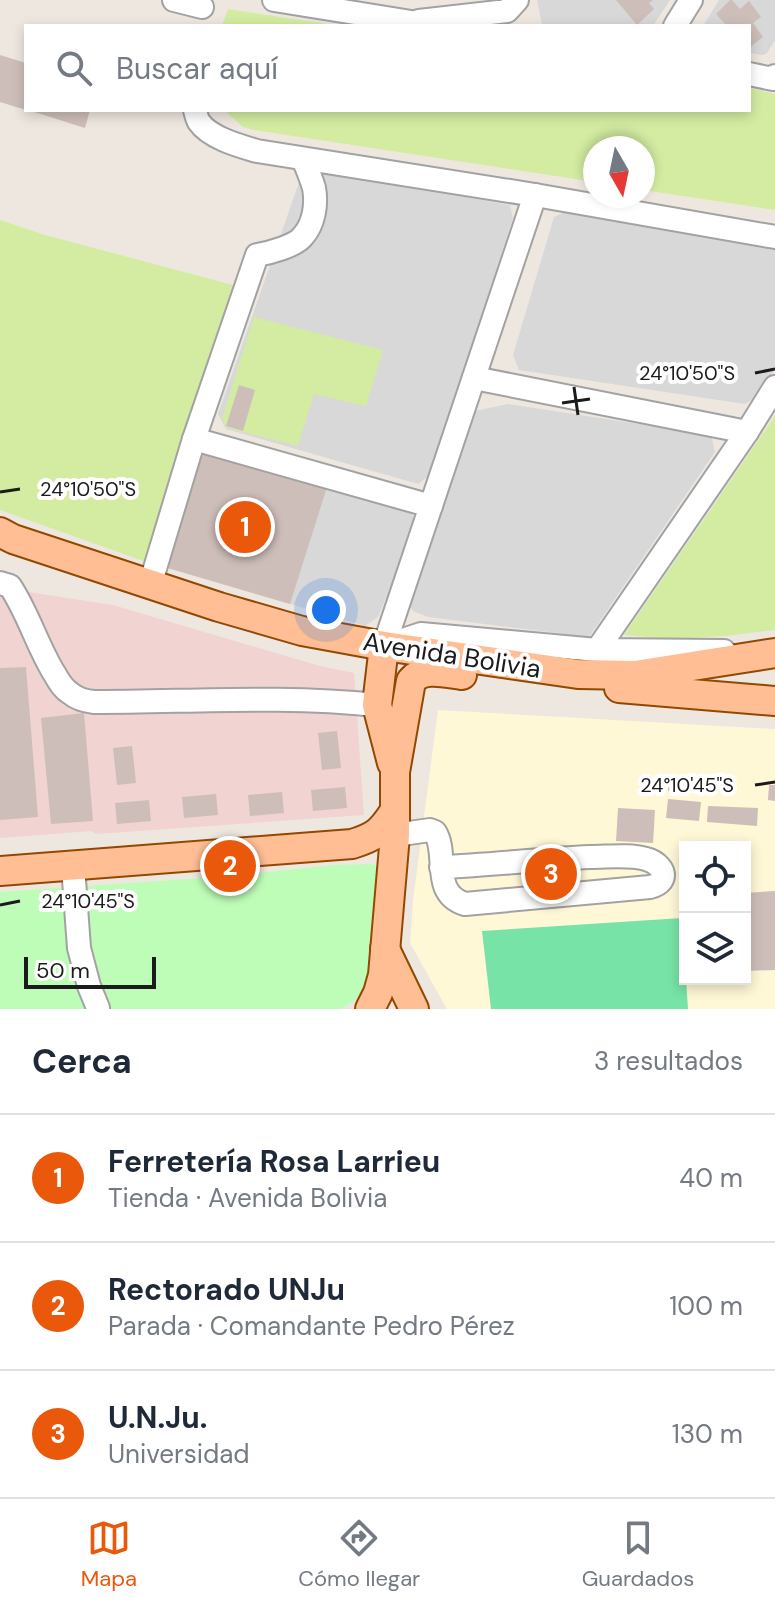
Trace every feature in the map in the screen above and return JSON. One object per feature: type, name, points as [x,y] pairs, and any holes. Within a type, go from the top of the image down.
[{"type":"main road","name":"Avenida Bolivia","points":[[0,532],[150,585],[302,631],[384,646],[578,674],[635,675],[775,651]]},
{"type":"main road","points":[[370,1009],[383,975],[394,824],[395,772],[377,705],[384,646]]},
{"type":"main road","points":[[635,675],[691,677],[775,671]]},
{"type":"main road","name":"Avenida Bolivia","points":[[395,772],[411,681],[423,672],[775,701]]},
{"type":"main road","points":[[0,871],[352,844],[394,824]]},
{"type":"main road","points":[[384,947],[414,1009]]},
{"type":"street","points":[[174,0],[201,11]]},
{"type":"street","points":[[274,0],[424,24]]},
{"type":"street","points":[[411,22],[507,11],[517,0]]},
{"type":"street","points":[[676,24],[691,0]]},
{"type":"street","points":[[751,74],[774,77]]},
{"type":"street","points":[[196,112],[200,123],[216,136],[257,151],[775,237]]},
{"type":"street","points":[[150,585],[194,439],[257,255],[300,240],[312,220],[314,190],[303,159]]},
{"type":"street","points":[[384,646],[535,195]]},
{"type":"street","points":[[474,378],[747,432]]},
{"type":"street","points":[[597,650],[775,387]]},
{"type":"street","points":[[194,439],[431,506]]},
{"type":"street","points":[[0,583],[10,586],[18,599],[44,657],[61,685],[81,700],[239,699],[377,705]]},
{"type":"street","points":[[384,646],[421,634],[597,650],[775,651]]},
{"type":"street","points":[[394,824],[435,832],[440,844],[441,867],[443,881],[456,901],[465,904],[650,887],[663,878],[658,865],[634,857],[441,867]]},
{"type":"street","points":[[73,866],[79,948],[98,1008]]},
{"type":"shaded area","points":[[537,0],[670,0],[654,24],[542,24]]},
{"type":"shaded area","points":[[719,0],[775,0],[775,40],[763,55],[751,53],[751,24],[704,24]]},
{"type":"shaded area","points":[[304,168],[510,205],[513,218],[430,475],[418,484],[226,429],[218,414]]},
{"type":"shaded area","points":[[569,210],[775,241],[775,368],[759,396],[745,404],[519,370],[513,355],[554,217]]},
{"type":"shaded area","points":[[508,404],[711,435],[715,452],[589,637],[428,617],[413,611],[407,602],[475,411]]},
{"type":"shaded area","points":[[201,451],[411,511],[416,525],[378,617],[365,626],[161,566]]},
{"type":"shaded area","points":[[0,578],[16,589],[113,605],[320,666],[354,673],[364,815],[0,838]]},
{"type":"shaded area","points":[[438,710],[775,729],[775,1009],[447,1009],[410,943]]},
{"type":"green space","points":[[228,9],[328,24],[223,24]]},
{"type":"green space","points":[[751,88],[775,94],[775,210],[655,192],[655,136],[583,136],[583,180],[243,127],[226,112],[751,112]]},
{"type":"green space","points":[[0,220],[233,285],[152,564],[0,510]]},
{"type":"green space","points":[[254,317],[383,350],[366,406],[314,394],[298,446],[227,428],[222,418]]},
{"type":"green space","points":[[775,416],[775,630],[669,639],[624,635]]},
{"type":"green space","points":[[371,864],[378,866],[369,980],[363,995],[341,1009],[0,1009],[0,892]]},
{"type":"green space","points":[[679,918],[679,985],[686,985],[688,1009],[491,1009],[482,931]]},
{"type":"building","points":[[616,0],[653,0],[649,3],[654,9],[636,24]]},
{"type":"building","points":[[730,0],[740,9],[749,1],[761,17],[753,23],[763,37],[751,46],[751,24],[725,24],[716,14]]},
{"type":"building","points":[[0,55],[24,62],[24,109],[0,102]]},
{"type":"building","points":[[34,112],[89,112],[85,128]]},
{"type":"building","points":[[239,385],[255,390],[243,431],[226,426]]},
{"type":"building","points":[[201,451],[327,487],[290,604],[161,566]]},
{"type":"building","points":[[26,667],[38,817],[0,820],[0,668]]},
{"type":"building","points":[[84,713],[93,821],[51,824],[41,718]]},
{"type":"building","points":[[337,731],[341,768],[322,770],[318,733]]},
{"type":"building","points":[[132,746],[136,783],[117,785],[113,748]]},
{"type":"building","points":[[669,776],[704,778],[703,793],[668,791]]},
{"type":"building","points":[[769,785],[775,785],[775,801],[768,800]]},
{"type":"building","points":[[345,787],[347,808],[313,811],[311,790]]},
{"type":"building","points":[[282,792],[284,813],[250,816],[248,795]]},
{"type":"building","points":[[216,794],[218,815],[184,818],[182,797]]},
{"type":"building","points":[[668,799],[701,802],[699,821],[666,818]]},
{"type":"building","points":[[149,800],[151,821],[117,824],[115,803]]},
{"type":"building","points":[[708,806],[758,808],[757,826],[707,822]]},
{"type":"building","points":[[618,808],[655,810],[653,843],[616,841]]},
{"type":"building","points":[[775,891],[775,970],[751,971],[751,893]]},
{"type":"place","name":"Ferretería Rosa Larrieu","points":[[245,527]]},
{"type":"place","name":"Rectorado UNJu","points":[[230,866]]},
{"type":"place","name":"U.N.Ju.","points":[[551,874]]}]
